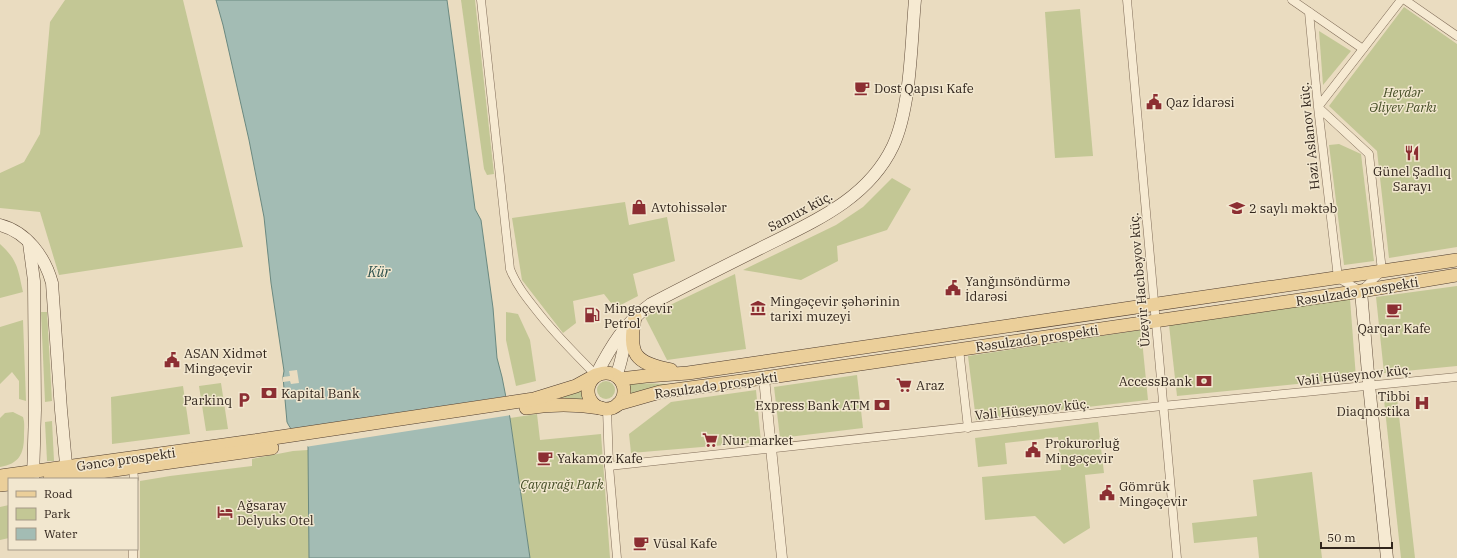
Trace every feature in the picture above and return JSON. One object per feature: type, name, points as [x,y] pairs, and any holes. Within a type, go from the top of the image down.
[{"type":"main road","name":"Samux küç.","points":[[596,375],[613,345],[635,317],[652,304],[829,213],[858,192],[876,174],[893,145],[905,106],[915,0]]},
{"type":"main road","points":[[0,224],[11,229],[29,242],[41,257],[52,283],[67,472]]},
{"type":"main road","points":[[29,242],[34,281],[35,410],[33,475]]},
{"type":"main road","name":"Rəsulzadə prospekti","points":[[618,377],[688,373],[1154,306],[1457,260]]},
{"type":"main road","name":"Rəsulzadə prospekti","points":[[608,407],[660,392],[1361,291],[1457,275]]},
{"type":"main road","points":[[1361,291],[1387,558]]},
{"type":"main road","points":[[618,377],[627,333],[635,317]]},
{"type":"main road","points":[[635,317],[632,341],[636,355],[640,360],[647,364],[688,373]]},
{"type":"main road","points":[[253,446],[535,403],[608,407],[624,395],[623,384],[618,377],[606,372],[596,375],[576,386],[535,403]]},
{"type":"main road","points":[[596,375],[591,379],[587,390],[591,402],[608,407]]},
{"type":"main road","name":"Gəncə prospekti","points":[[0,476],[67,472],[253,446]]},
{"type":"main road","name":"Gəncə prospekti","points":[[52,478],[67,472],[133,473],[253,446]]},
{"type":"street","points":[[481,0],[510,269],[515,282],[528,300],[555,332],[596,375]]},
{"type":"street","name":"Üzeyir Hacıbəyov küç.","points":[[1127,0],[1162,406],[1177,558]]},
{"type":"street","points":[[1292,0],[1363,49]]},
{"type":"street","points":[[1338,278],[1361,291],[1382,271],[1369,154],[1318,107],[1401,0]]},
{"type":"street","points":[[1405,0],[1457,36]]},
{"type":"street","name":"Həzi Aslanov küç.","points":[[1309,12],[1318,107],[1338,278]]},
{"type":"street","points":[[958,349],[968,428]]},
{"type":"street","name":"Vəli Hüseynov küç.","points":[[609,466],[1162,406],[1457,377]]},
{"type":"street","points":[[764,378],[782,558]]},
{"type":"street","points":[[608,407],[609,466],[617,558]]},
{"type":"green space","points":[[65,0],[183,0],[243,247],[59,275],[40,212],[0,208],[0,173],[24,162],[40,134],[50,22]]},
{"type":"green space","points":[[461,0],[475,0],[494,174],[487,175],[484,169]]},
{"type":"green space","name":"Heydər Əliyev Parkı","points":[[1404,7],[1457,44],[1457,247],[1389,258],[1377,151],[1329,106]]},
{"type":"green space","points":[[1080,9],[1093,156],[1055,158],[1045,12]]},
{"type":"green space","points":[[1319,31],[1351,51],[1323,85]]},
{"type":"green space","points":[[1339,144],[1361,154],[1374,261],[1344,265],[1329,145]]},
{"type":"green space","points":[[892,178],[911,189],[887,230],[837,246],[838,261],[801,280],[743,270],[836,225],[863,207]]},
{"type":"green space","points":[[625,202],[629,225],[667,217],[675,261],[633,274],[638,296],[615,308],[604,294],[573,301],[576,323],[563,333],[522,280],[512,218]]},
{"type":"green space","points":[[0,244],[14,260],[23,292],[0,298]]},
{"type":"green space","points":[[735,274],[746,349],[667,360],[645,317]]},
{"type":"green space","points":[[1457,286],[1457,366],[1384,373],[1376,297]]},
{"type":"green space","points":[[1350,299],[1356,378],[1177,396],[1169,325]]},
{"type":"green space","points":[[41,312],[47,312],[52,401],[45,402]]},
{"type":"green space","points":[[506,312],[518,314],[530,340],[536,381],[516,386],[506,340]]},
{"type":"green space","points":[[23,320],[26,401],[19,399],[19,381],[12,372],[0,384],[0,327]]},
{"type":"green space","points":[[1141,330],[1148,400],[976,420],[968,356]]},
{"type":"green space","points":[[857,375],[863,428],[780,438],[774,387]]},
{"type":"green space","points":[[602,381],[610,381],[615,386],[613,397],[610,399],[602,399],[597,394],[597,386]]},
{"type":"green space","points":[[221,383],[228,429],[206,431],[199,386]]},
{"type":"green space","points":[[629,383],[672,384],[630,394]]},
{"type":"green space","points":[[183,386],[190,434],[112,444],[111,397]]},
{"type":"green space","points":[[582,390],[583,399],[557,399]]},
{"type":"green space","points":[[756,390],[761,442],[631,453],[629,434],[671,402]]},
{"type":"green space","points":[[1397,398],[1415,558],[1401,558],[1384,400]]},
{"type":"green space","points":[[13,412],[23,417],[23,448],[16,461],[0,467],[0,418],[5,413]]},
{"type":"green space","name":"Çayqırağı Park","points":[[537,414],[540,440],[601,434],[610,558],[530,558],[510,418]]},
{"type":"green space","points":[[52,421],[54,461],[47,461],[45,422]]},
{"type":"green space","points":[[1098,422],[1104,473],[1085,475],[1090,528],[1064,544],[1035,516],[985,520],[982,477],[1061,470],[1058,437],[1005,443],[1007,464],[978,467],[975,438]]},
{"type":"green space","name":"Ağsaray Delyuks Otel","points":[[308,450],[309,558],[140,558],[140,481],[252,466],[252,459],[293,451]]},
{"type":"green space","points":[[1312,472],[1322,558],[1259,558],[1257,537],[1194,543],[1192,523],[1257,516],[1253,480]]},
{"type":"green space","points":[[8,505],[8,538],[0,540],[0,507]]},
{"type":"water","name":"Kür","points":[[216,0],[447,0],[475,209],[481,220],[493,308],[497,358],[510,418],[530,558],[309,558],[308,447],[291,429],[287,422],[283,377],[284,371],[271,283],[264,217],[249,140]]},
{"type":"pier","points":[[297,370],[299,383],[291,384],[290,381],[283,382],[283,377],[290,376],[289,371]]},
{"type":"pier","points":[[508,396],[511,415],[305,447],[290,430]]},
{"type":"place","name":"Dost Qapısı Kafe","points":[[862,88]]},
{"type":"place","name":"Qaz İdarəsi","points":[[1154,102]]},
{"type":"place","name":"Günel Şadlıq Sarayı","points":[[1412,153]]},
{"type":"place","name":"Avtohissələr","points":[[639,207]]},
{"type":"place","name":"2 saylı məktəb","points":[[1237,208]]},
{"type":"place","name":"Yanğınsöndürmə İdarəsi","points":[[953,288]]},
{"type":"place","name":"Mingəçevir şəhərinin tarixi muzeyi","points":[[758,308]]},
{"type":"place","name":"Qarqar Kafe","points":[[1394,310]]},
{"type":"place","name":"Mingəçevir Petrol","points":[[592,315]]},
{"type":"place","name":"ASAN Xidmət Mingəçevir","points":[[172,360]]},
{"type":"place","name":"AccessBank","points":[[1204,381]]},
{"type":"place","name":"Araz","points":[[904,385]]},
{"type":"place","name":"Kapital Bank","points":[[269,393]]},
{"type":"place","name":"Parkinq","points":[[244,400]]},
{"type":"place","name":"Tibbi Diaqnostika","points":[[1422,403]]},
{"type":"place","name":"Express Bank ATM","points":[[882,405]]},
{"type":"place","name":"Nur market","points":[[710,440]]},
{"type":"place","name":"Prokurorluğ Mingəçevir","points":[[1033,450]]},
{"type":"place","name":"Yakamoz Kafe","points":[[545,458]]},
{"type":"place","name":"Gömrük Mingəçevir","points":[[1107,493]]},
{"type":"place","name":"Ağsaray Delyuks Otel","points":[[225,512]]},
{"type":"place","name":"Vüsal Kafe","points":[[641,543]]}]
